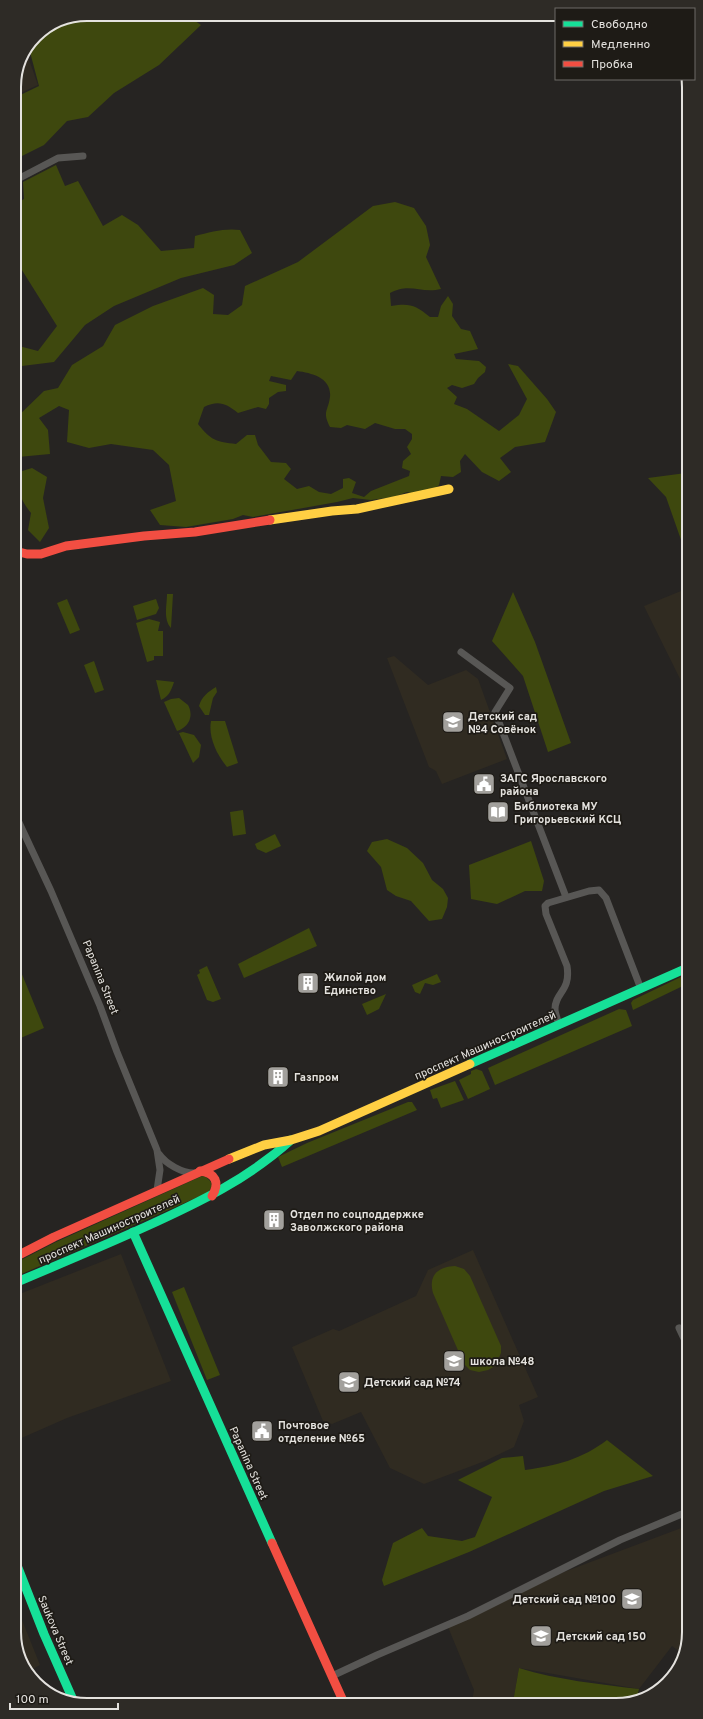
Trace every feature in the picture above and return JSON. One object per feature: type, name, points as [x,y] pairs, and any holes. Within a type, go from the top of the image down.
[{"type":"street","points":[[21,177],[58,158],[83,156]]},
{"type":"street","points":[[21,552],[41,554],[66,546],[144,536],[195,532],[332,511],[357,509],[449,489]]},
{"type":"street","points":[[461,652],[510,688],[495,712],[566,897]]},
{"type":"street","name":"Papanina Street","points":[[21,827],[98,999],[157,1150],[160,1170],[157,1190]]},
{"type":"street","points":[[559,1025],[555,1009],[557,1001],[566,987],[568,974],[545,910],[548,903],[589,891],[599,890],[606,898],[624,949],[641,989]]},
{"type":"street","name":"проспект Машиностроителей","points":[[21,1254],[54,1237],[196,1173],[253,1149],[291,1140],[319,1131],[682,970]]},
{"type":"street","name":"проспект Машиностроителей","points":[[21,1280],[210,1197],[266,1161],[291,1140]]},
{"type":"street","name":"Papanina Street","points":[[157,1150],[165,1161],[181,1170],[189,1173],[196,1173]]},
{"type":"street","points":[[196,1173],[204,1171],[208,1172],[216,1180],[216,1191],[210,1197]]},
{"type":"street","name":"Papanina Street","points":[[133,1232],[342,1698]]},
{"type":"street","points":[[679,1328],[682,1334]]},
{"type":"street","points":[[332,1676],[468,1616],[620,1540],[682,1514]]},
{"type":"street","name":"Saukova Street","points":[[21,1576],[44,1634],[71,1696]]},
{"type":"shaded area","points":[[28,58],[38,85],[21,93],[23,70]]},
{"type":"shaded area","points":[[682,591],[682,683],[644,606]]},
{"type":"shaded area","name":"Детский сад №4 Совёнок","points":[[394,656],[428,685],[466,670],[478,679],[507,759],[442,784],[436,771],[429,767],[387,658]]},
{"type":"shaded area","name":"школа №48","points":[[473,1250],[538,1397],[519,1405],[524,1421],[514,1447],[485,1461],[424,1484],[390,1468],[361,1412],[332,1424],[323,1421],[292,1347],[333,1329],[339,1331],[416,1296],[428,1270]]},
{"type":"shaded area","points":[[121,1254],[171,1381],[67,1418],[21,1438],[21,1293]]},
{"type":"shaded area","name":"Детский сад 150","points":[[682,1528],[682,1632],[679,1651],[672,1646],[639,1689],[519,1668],[514,1698],[473,1698],[474,1690],[448,1627],[564,1572]]},
{"type":"shaded area","points":[[21,1618],[40,1665],[32,1669],[28,1661],[22,1645]]},
{"type":"green space","points":[[87,21],[195,21],[201,25],[159,65],[114,93],[88,117],[67,121],[44,145],[21,156],[21,95],[39,86],[31,54],[44,37],[62,26],[74,22]]},
{"type":"green space","points":[[56,165],[65,186],[78,181],[103,226],[122,215],[138,225],[161,251],[194,248],[195,236],[223,230],[240,230],[252,253],[234,265],[181,278],[114,306],[85,325],[54,362],[21,367],[21,347],[38,351],[57,326],[21,269],[21,201],[24,199],[23,182]]},
{"type":"green space","points":[[395,202],[414,208],[426,226],[430,245],[426,257],[441,289],[427,290],[404,288],[397,290],[390,293],[391,306],[408,305],[416,307],[430,317],[438,317],[441,306],[448,296],[453,304],[452,316],[461,329],[470,331],[478,349],[454,354],[456,359],[479,361],[486,367],[485,372],[474,384],[462,388],[452,385],[447,388],[457,397],[454,404],[467,409],[499,431],[519,415],[527,399],[508,364],[518,366],[547,399],[556,412],[545,442],[515,447],[500,458],[511,472],[499,481],[482,472],[465,454],[460,461],[461,472],[453,477],[441,476],[439,485],[430,493],[418,495],[407,492],[394,497],[371,500],[353,498],[253,517],[243,515],[233,519],[186,527],[160,525],[150,510],[176,501],[169,465],[153,450],[111,444],[89,448],[67,442],[69,410],[59,406],[39,418],[48,430],[50,454],[21,457],[21,413],[44,391],[58,388],[72,365],[103,346],[115,325],[153,306],[203,288],[214,295],[213,314],[228,315],[242,305],[245,286],[298,262],[373,206]],"holes":[[[297,371],[315,375],[328,385],[330,391],[326,412],[326,418],[330,427],[341,428],[347,425],[365,429],[375,423],[395,429],[405,429],[412,434],[412,439],[407,447],[411,454],[403,461],[402,468],[410,471],[409,476],[371,491],[364,497],[352,493],[356,482],[349,478],[343,479],[343,488],[331,494],[319,492],[309,486],[297,489],[284,479],[291,469],[286,463],[271,462],[258,445],[255,435],[247,435],[236,444],[224,442],[210,437],[198,424],[204,407],[218,403],[226,405],[238,413],[258,407],[266,409],[269,404],[269,398],[278,392],[286,391],[286,385],[269,381],[271,376],[291,380]]]},
{"type":"green space","points":[[32,468],[47,477],[43,498],[49,528],[40,542],[28,530],[31,513],[21,496],[21,471]]},
{"type":"green space","points":[[682,474],[682,543],[666,497],[648,478]]},
{"type":"green space","points":[[513,592],[535,642],[571,743],[548,752],[523,676],[492,641]]},
{"type":"green space","points":[[167,594],[173,594],[171,628],[166,616]]},
{"type":"green space","points":[[67,599],[80,630],[70,634],[57,603]]},
{"type":"green space","points":[[156,599],[159,608],[156,614],[137,620],[133,606]]},
{"type":"green space","points":[[149,619],[160,622],[158,631],[163,631],[163,656],[154,656],[154,660],[147,662],[136,623]]},
{"type":"green space","points":[[94,661],[104,690],[95,693],[84,665]]},
{"type":"green space","points":[[156,680],[174,682],[169,693],[161,700]]},
{"type":"green space","points":[[216,687],[217,692],[213,698],[209,715],[205,715],[199,706],[200,703],[210,691]]},
{"type":"green space","points":[[179,698],[188,705],[190,709],[190,717],[185,727],[177,731],[164,702]]},
{"type":"green space","points":[[211,721],[225,721],[238,763],[227,767],[220,757],[212,739],[210,727]]},
{"type":"green space","points":[[183,732],[194,735],[201,745],[199,757],[193,763],[179,733]]},
{"type":"green space","points":[[243,810],[246,834],[233,836],[230,812]]},
{"type":"green space","points":[[275,834],[281,846],[266,853],[257,849],[255,844]]},
{"type":"green space","points":[[387,839],[407,848],[423,863],[432,880],[443,889],[448,898],[447,907],[442,919],[429,921],[411,901],[396,896],[387,890],[381,867],[367,851],[372,842]]},
{"type":"green space","points":[[531,841],[544,881],[542,891],[525,891],[497,904],[471,899],[469,865]]},
{"type":"green space","points":[[309,928],[317,946],[244,978],[238,964]]},
{"type":"green space","points":[[207,966],[221,999],[213,1002],[207,1000],[197,975],[200,973],[199,970]]},
{"type":"green space","points":[[21,972],[44,1028],[21,1038]]},
{"type":"green space","points":[[437,974],[441,982],[433,985],[425,983],[420,994],[415,992],[412,985]]},
{"type":"green space","points":[[682,976],[682,986],[633,1010],[631,1003],[633,1000]]},
{"type":"green space","points":[[386,994],[379,1009],[367,1015],[362,1004]]},
{"type":"green space","points":[[619,1009],[626,1010],[632,1026],[495,1085],[488,1068]]},
{"type":"green space","points":[[476,1069],[482,1071],[490,1089],[468,1099],[459,1080],[471,1074],[471,1071]]},
{"type":"green space","points":[[455,1081],[464,1100],[441,1108],[437,1098],[433,1099],[430,1090]]},
{"type":"green space","points":[[408,1102],[412,1102],[417,1110],[282,1167],[278,1157],[307,1143]]},
{"type":"green space","points":[[202,1176],[206,1177],[211,1182],[212,1186],[205,1194],[21,1274],[21,1260],[56,1242]]},
{"type":"green space","points":[[455,1266],[464,1269],[470,1276],[501,1346],[501,1353],[495,1366],[488,1370],[479,1372],[470,1370],[464,1364],[433,1293],[432,1281],[436,1273],[444,1268]]},
{"type":"green space","points":[[184,1287],[220,1375],[207,1380],[172,1292]]},
{"type":"green space","points":[[607,1440],[653,1476],[604,1491],[469,1552],[384,1586],[382,1580],[393,1543],[422,1528],[428,1536],[462,1541],[475,1537],[492,1497],[458,1480],[502,1458],[523,1456],[525,1470],[558,1464],[578,1457],[598,1447]]},
{"type":"green space","points":[[519,1668],[563,1679],[639,1689],[637,1694],[629,1697],[616,1698],[514,1698]]},
{"type":"traffic: fast","points":[[470,1064],[682,970]]},
{"type":"traffic: fast","points":[[21,1280],[165,1218],[203,1199],[258,1167],[291,1140]]},
{"type":"traffic: fast","points":[[133,1232],[272,1543]]},
{"type":"traffic: fast","points":[[21,1576],[44,1634],[71,1696]]},
{"type":"traffic: slow","points":[[270,520],[357,509],[449,489]]},
{"type":"traffic: slow","points":[[229,1159],[264,1145],[291,1140],[319,1131],[470,1064]]},
{"type":"traffic: jam","points":[[21,552],[41,554],[66,546],[144,536],[195,532],[270,520]]},
{"type":"traffic: jam","points":[[21,1254],[54,1237],[229,1159]]},
{"type":"traffic: jam","points":[[200,1171],[210,1174],[215,1179],[216,1187],[212,1196]]},
{"type":"traffic: jam","points":[[272,1543],[342,1698]]},
{"type":"place","name":"Детский сад №4 Совёнок","points":[[453,722]]},
{"type":"place","name":"ЗАГС Ярославского района","points":[[484,784]]},
{"type":"place","name":"Библиотека МУ Григорьевский КСЦ","points":[[498,812]]},
{"type":"place","name":"Жилой дом Единство","points":[[308,983]]},
{"type":"place","name":"Газпром","points":[[278,1077]]},
{"type":"place","name":"Отдел по соцподдержке Заволжского района","points":[[274,1220]]},
{"type":"place","name":"школа №48","points":[[454,1361]]},
{"type":"place","name":"Детский сад №74","points":[[349,1382]]},
{"type":"place","name":"Почтовое отделение №65","points":[[262,1431]]},
{"type":"place","name":"Детский сад №100","points":[[632,1599]]},
{"type":"place","name":"Детский сад 150","points":[[541,1636]]}]
